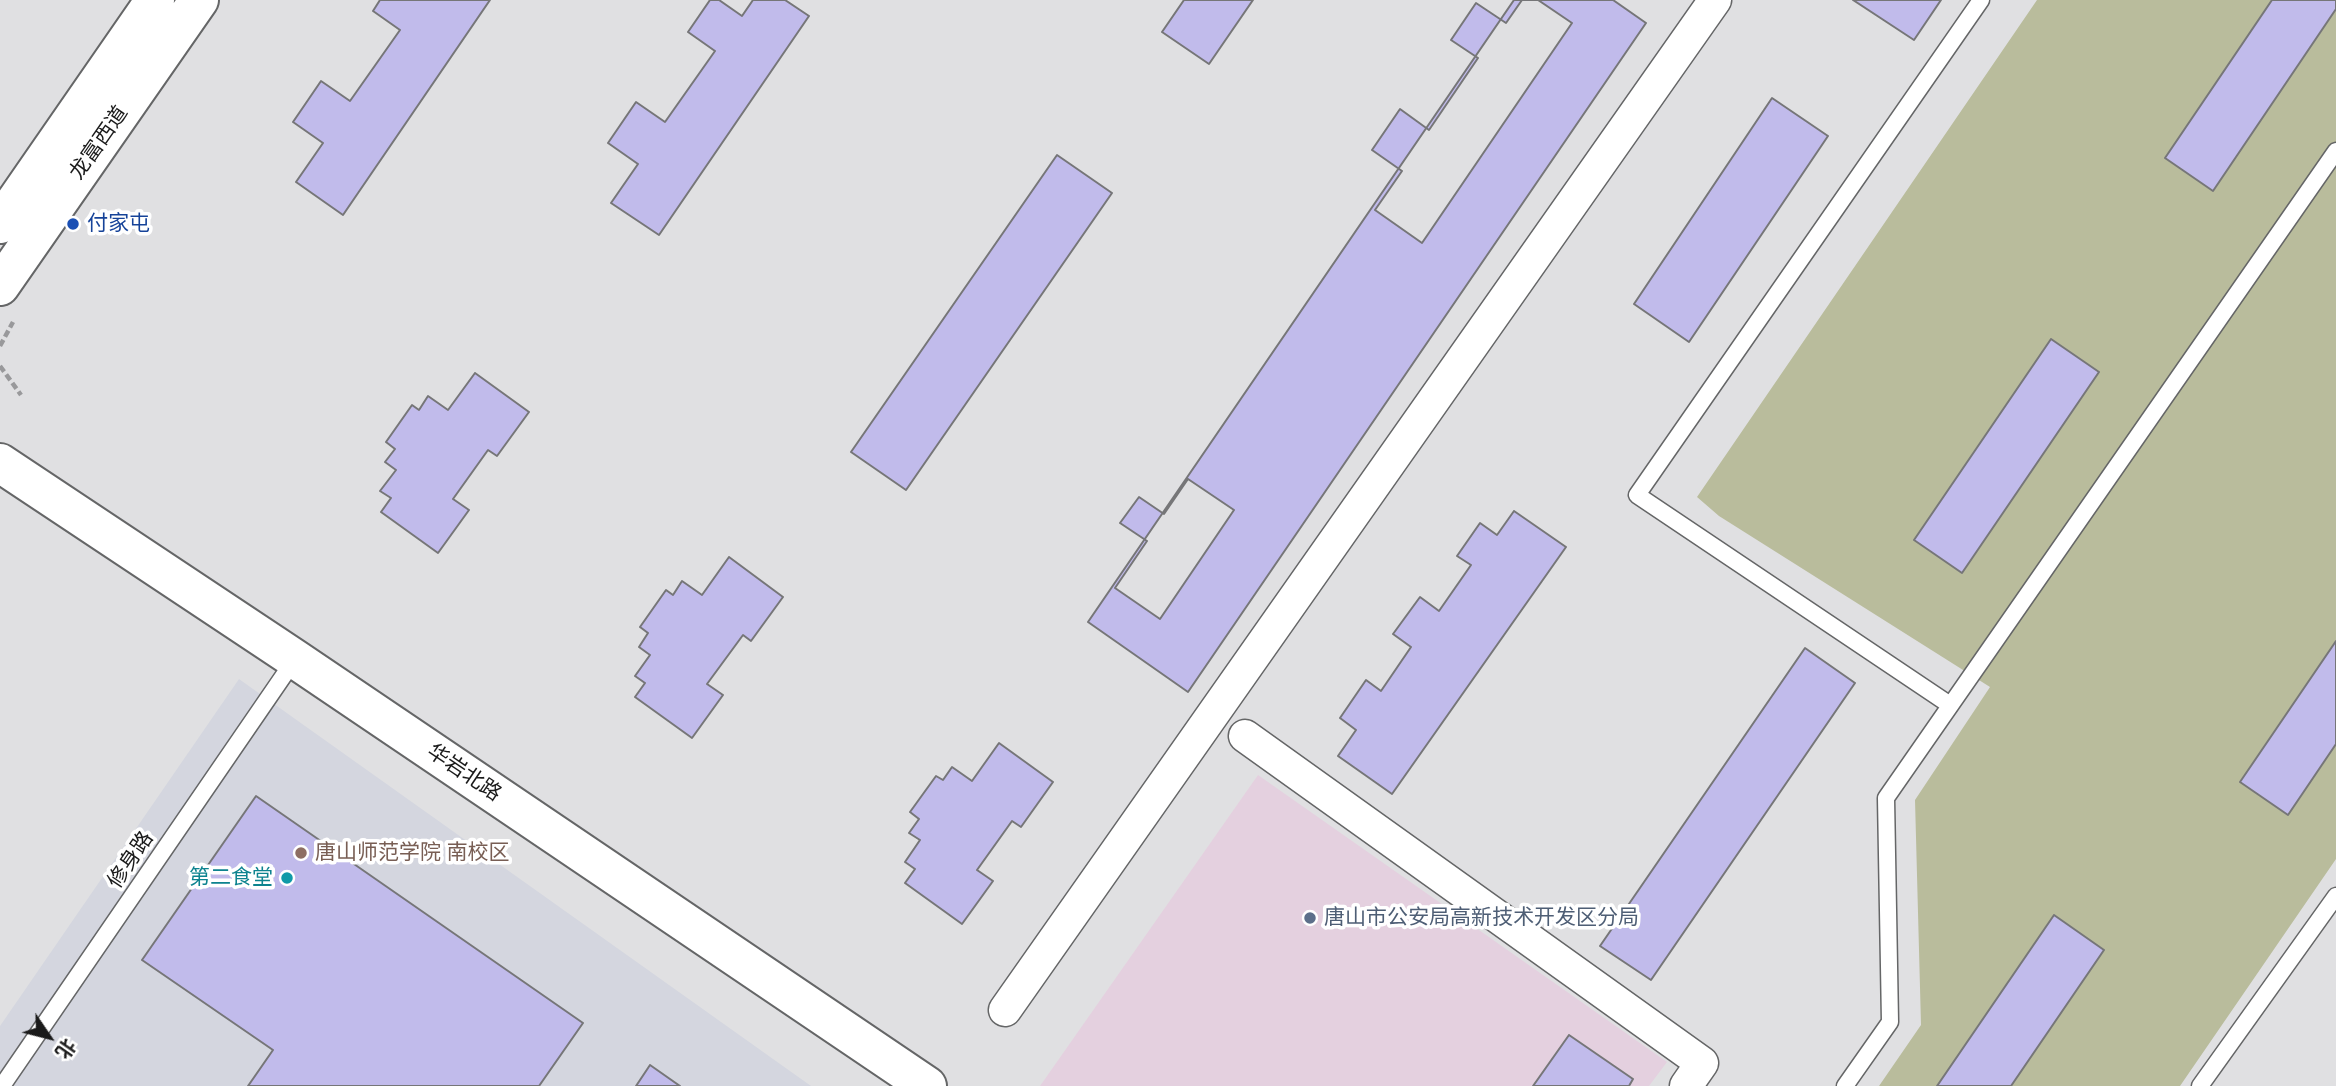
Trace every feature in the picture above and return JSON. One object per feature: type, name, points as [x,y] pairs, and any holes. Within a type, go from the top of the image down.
[{"type":"street","name":"龙富西道","points":[[0,224],[155,0]]},
{"type":"street","name":"龙富西道","points":[[0,285],[199,0]]},
{"type":"street","points":[[1004,1010],[1715,0]]},
{"type":"street","name":"华岩北路","points":[[0,463],[927,1086]]},
{"type":"street","points":[[1245,736],[1702,1063],[1686,1086]]},
{"type":"lane","points":[[1950,705],[1637,495],[1981,0]]},
{"type":"lane","points":[[1845,1086],[1890,1023],[1886,798],[2336,152]]},
{"type":"lane","name":"修身路","points":[[2,1086],[295,659]]},
{"type":"lane","points":[[2200,1086],[2336,896]]},
{"type":"path","points":[[0,366],[22,395]]},
{"type":"shaded area","name":"唐山师范学院 南校区","points":[[239,679],[811,1086],[0,1086],[0,1026]]},
{"type":"shaded area","name":"唐山市公安局高新技术开发区分局","points":[[1258,775],[1667,1062],[1649,1086],[1040,1086]]},
{"type":"green space","points":[[2037,0],[2336,0],[2336,859],[2180,1086],[1879,1086],[1921,1025],[1915,800],[1990,687],[1719,516],[1697,497]]},
{"type":"building","points":[[380,0],[490,0],[343,215],[296,182],[323,143],[293,122],[321,81],[350,101],[400,30],[373,11]]},
{"type":"building","points":[[710,0],[719,0],[742,16],[753,0],[785,0],[809,16],[659,235],[611,203],[638,164],[608,143],[636,102],[665,122],[715,51],[688,32]]},
{"type":"building","points":[[1184,0],[1253,0],[1209,64],[1162,32]]},
{"type":"building","points":[[1514,0],[1613,0],[1646,23],[1188,692],[1088,622]]},
{"type":"building","points":[[1522,0],[1538,0],[1572,23],[1422,243],[1375,210],[1402,171],[1372,150],[1400,109],[1429,130],[1478,58],[1451,40],[1476,3],[1506,23]]},
{"type":"building","points":[[1853,0],[1941,0],[1914,40]]},
{"type":"building","points":[[2272,0],[2336,0],[2336,9],[2213,191],[2165,158]]},
{"type":"building","points":[[1772,98],[1828,136],[1689,342],[1634,304]]},
{"type":"building","points":[[1057,155],[1112,193],[906,490],[851,452]]},
{"type":"building","points":[[2051,339],[2099,372],[1962,573],[1914,540]]},
{"type":"building","points":[[475,373],[529,412],[497,456],[488,450],[453,499],[469,510],[438,553],[381,512],[391,498],[380,491],[396,470],[385,462],[395,449],[386,442],[412,405],[419,410],[428,396],[448,410]]},
{"type":"building","points":[[1188,479],[1234,510],[1160,619],[1115,588],[1147,541],[1120,523],[1139,497],[1164,514]]},
{"type":"building","points":[[1514,511],[1566,547],[1392,794],[1338,756],[1356,730],[1340,718],[1366,680],[1381,691],[1411,647],[1393,634],[1420,597],[1439,611],[1471,565],[1457,556],[1480,523],[1497,535]]},
{"type":"building","points":[[729,557],[783,597],[751,641],[743,635],[707,684],[723,695],[692,738],[635,697],[645,683],[635,676],[650,655],[639,647],[648,633],[640,627],[666,590],[673,595],[682,581],[702,595]]},
{"type":"building","points":[[2336,641],[2336,744],[2288,815],[2240,782]]},
{"type":"building","points":[[1805,648],[1855,683],[1651,980],[1600,946]]},
{"type":"building","points":[[999,743],[1053,782],[1021,827],[1012,821],[977,870],[993,881],[962,924],[905,883],[915,869],[905,862],[920,840],[909,833],[919,819],[910,812],[936,776],[943,780],[952,767],[972,781]]},
{"type":"building","name":"第二食堂","points":[[256,796],[583,1023],[539,1086],[248,1086],[273,1050],[142,960]]},
{"type":"building","points":[[2054,915],[2104,950],[2011,1086],[1937,1086]]},
{"type":"building","points":[[1569,1035],[1633,1079],[1629,1086],[1533,1086]]},
{"type":"building","points":[[650,1065],[680,1086],[636,1086]]},
{"type":"place","name":"付家屯","points":[[73,224]]},
{"type":"place","name":"唐山师范学院 南校区","points":[[301,853]]},
{"type":"place","name":"第二食堂","points":[[287,878]]},
{"type":"place","name":"唐山市公安局高新技术开发区分局","points":[[1310,918]]}]
